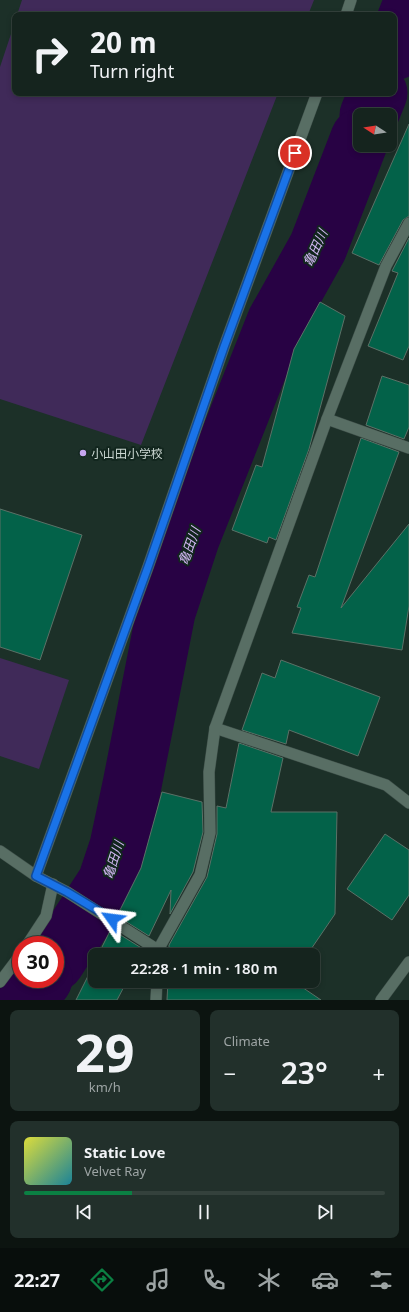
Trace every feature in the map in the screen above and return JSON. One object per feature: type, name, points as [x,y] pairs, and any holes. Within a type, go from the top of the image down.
[{"type":"street","points":[[347,12],[351,0]]},
{"type":"street","points":[[36,876],[148,567],[224,347],[316,96]]},
{"type":"street","points":[[160,948],[200,875],[210,833],[210,772],[215,728],[327,419],[386,266],[409,223]]},
{"type":"street","points":[[327,419],[409,448]]},
{"type":"street","points":[[215,728],[386,785],[409,803]]},
{"type":"street","points":[[0,851],[36,876],[53,884],[112,919],[152,948]]},
{"type":"street","points":[[34,936],[46,916],[53,884]]},
{"type":"street","points":[[382,1000],[409,962]]},
{"type":"street","points":[[0,982],[12,966]]},
{"type":"street","points":[[156,1000],[157,988]]},
{"type":"shaded area","points":[[22,0],[314,0],[309,12],[18,12]]},
{"type":"shaded area","points":[[12,31],[12,96],[277,96],[141,445],[0,399],[0,67]]},
{"type":"shaded area","points":[[0,658],[69,680],[39,769],[0,756]]},
{"type":"building","points":[[409,124],[409,216],[403,220],[379,265],[352,253]]},
{"type":"building","points":[[409,238],[409,346],[403,360],[368,346],[398,273],[392,271]]},
{"type":"building","points":[[320,302],[345,316],[309,449],[276,540],[269,537],[267,543],[232,530],[256,465],[262,467],[294,349]]},
{"type":"building","points":[[382,376],[409,385],[409,427],[404,439],[366,425]]},
{"type":"building","points":[[361,438],[399,452],[341,608],[409,524],[409,606],[402,650],[292,633],[301,608],[297,607],[309,575],[315,577]]},
{"type":"building","points":[[0,509],[82,535],[40,660],[0,647]]},
{"type":"building","points":[[281,660],[380,697],[358,756],[289,730],[286,744],[242,730],[262,673],[275,678]]},
{"type":"building","points":[[239,743],[283,758],[271,812],[337,812],[335,914],[312,948],[169,948],[169,945],[207,877],[217,834],[217,806],[226,808]]},
{"type":"building","points":[[162,792],[202,802],[203,832],[193,872],[170,914],[171,890],[149,936],[117,916],[141,868]]},
{"type":"building","points":[[385,834],[409,850],[409,895],[392,920],[347,889]]},
{"type":"building","points":[[111,929],[141,948],[102,948]]},
{"type":"building","points":[[88,976],[88,988],[123,988],[117,1000],[76,1000]]},
{"type":"building","points":[[168,988],[303,988],[321,1000],[167,1000]]},
{"type":"waterway","name":"亀田川","points":[[397,43],[409,13]]},
{"type":"waterway","name":"亀田川","points":[[372,108],[377,96]]},
{"type":"waterway","name":"亀田川","points":[[64,948],[107,882],[119,846],[166,612],[190,539],[276,322],[318,247],[355,152]]},
{"type":"waterway","name":"亀田川","points":[[27,1000],[36,988]]},
{"type":"place","name":"小山田小学校","points":[[83,453]]},
{"type":"route","points":[[112,919],[67,892],[36,876],[148,567],[224,347],[295,153]]}]
